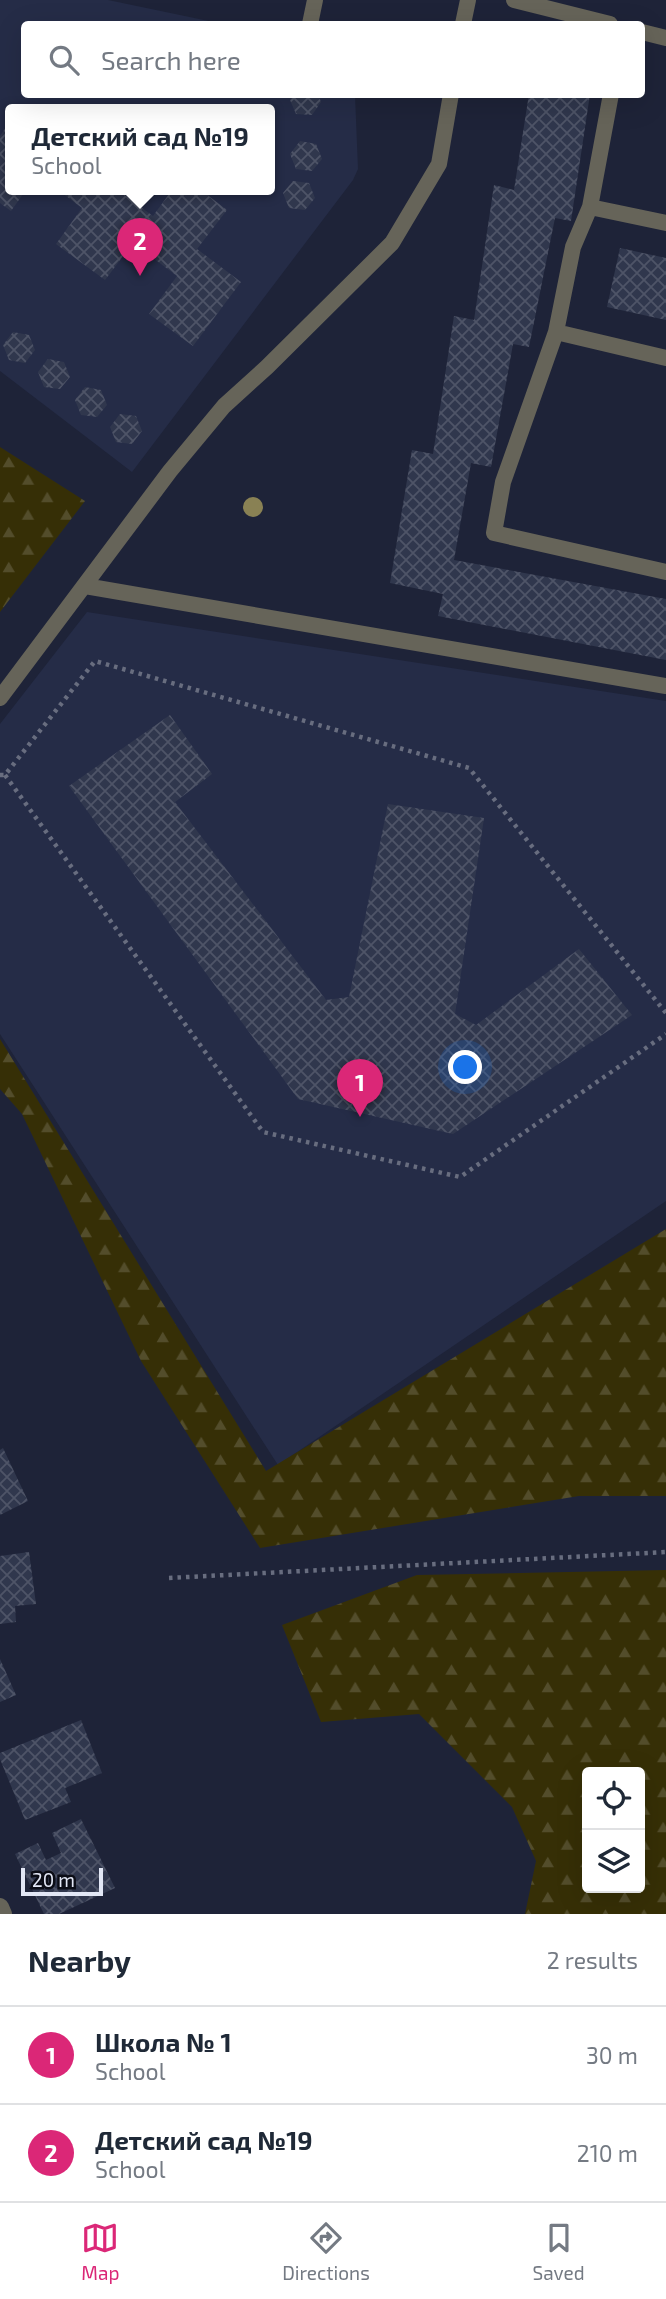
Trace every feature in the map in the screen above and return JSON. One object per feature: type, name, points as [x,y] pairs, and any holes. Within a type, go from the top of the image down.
[{"type":"street","points":[[0,1908],[3,1914]]},
{"type":"lane","points":[[311,21],[315,0]]},
{"type":"lane","points":[[464,21],[468,0]]},
{"type":"lane","points":[[514,0],[598,21]]},
{"type":"lane","points":[[645,33],[666,38]]},
{"type":"lane","points":[[0,698],[170,471],[224,406],[392,243],[439,164],[450,98]]},
{"type":"lane","points":[[610,98],[590,207],[573,247],[556,332],[503,482],[494,534],[666,572]]},
{"type":"lane","points":[[590,207],[666,223]]},
{"type":"lane","points":[[556,332],[666,358]]},
{"type":"lane","points":[[85,586],[666,685]]},
{"type":"path","points":[[666,1013],[469,768],[95,662],[3,775],[263,1132],[460,1177],[666,1034]]},
{"type":"path","points":[[169,1578],[666,1552]]},
{"type":"shaded area","points":[[0,0],[108,0],[209,21],[21,21],[21,98],[355,98],[358,169],[353,180],[132,472],[0,371]]},
{"type":"shaded area","points":[[87,612],[666,701],[666,1201],[278,1465],[0,1034],[0,724]]},
{"type":"green space","points":[[0,447],[85,501],[0,612]]},
{"type":"green space","points":[[0,1039],[266,1471],[666,1229],[666,1496],[579,1496],[260,1548],[141,1361],[22,1114],[0,1089]]},
{"type":"green space","points":[[666,1570],[666,1914],[525,1914],[536,1861],[512,1807],[419,1714],[321,1722],[282,1625],[417,1575]]},
{"type":"building","points":[[320,98],[321,102],[312,115],[296,114],[290,100]]},
{"type":"building","points":[[528,98],[589,98],[571,221],[555,218],[529,347],[513,344],[491,467],[471,463],[454,560],[666,599],[666,660],[438,616],[443,594],[390,583],[412,450],[433,454],[454,316],[474,320],[494,185],[514,190]]},
{"type":"building","points":[[5,128],[5,195],[22,195],[11,211],[0,203],[0,136]]},
{"type":"building","points":[[300,141],[316,144],[322,159],[312,171],[296,169],[290,154]]},
{"type":"building","points":[[293,181],[309,183],[315,198],[305,210],[289,208],[283,193]]},
{"type":"building","points":[[65,195],[125,195],[153,216],[168,195],[208,195],[227,210],[197,249],[241,282],[193,346],[149,314],[177,276],[133,243],[105,280],[56,244],[82,208]]},
{"type":"building","points":[[620,248],[666,258],[666,320],[607,307]]},
{"type":"building","points":[[13,332],[29,335],[35,350],[25,363],[9,360],[3,345]]},
{"type":"building","points":[[48,359],[64,362],[70,377],[60,389],[44,387],[38,372]]},
{"type":"building","points":[[85,387],[101,390],[107,405],[97,417],[81,415],[75,400]]},
{"type":"building","points":[[120,414],[136,416],[142,431],[132,444],[116,442],[110,427]]},
{"type":"building","points":[[170,715],[212,774],[175,802],[326,1000],[349,997],[388,804],[484,818],[455,1014],[476,1025],[579,949],[632,1015],[453,1134],[298,1099],[69,786]]},
{"type":"building","points":[[3,1448],[28,1501],[0,1515],[0,1450]]},
{"type":"building","points":[[29,1552],[36,1604],[15,1606],[16,1622],[0,1624],[0,1556]]},
{"type":"building","points":[[0,1659],[16,1695],[0,1702]]},
{"type":"building","points":[[81,1720],[102,1773],[65,1788],[71,1802],[25,1820],[0,1753]]},
{"type":"building","points":[[81,1819],[115,1888],[59,1914],[44,1914],[15,1854],[38,1843],[46,1860],[61,1853],[52,1833]]},
{"type":"place","name":"Детский сад №19","points":[[140,276]]},
{"type":"place","name":"Школа № 1","points":[[360,1117]]}]
